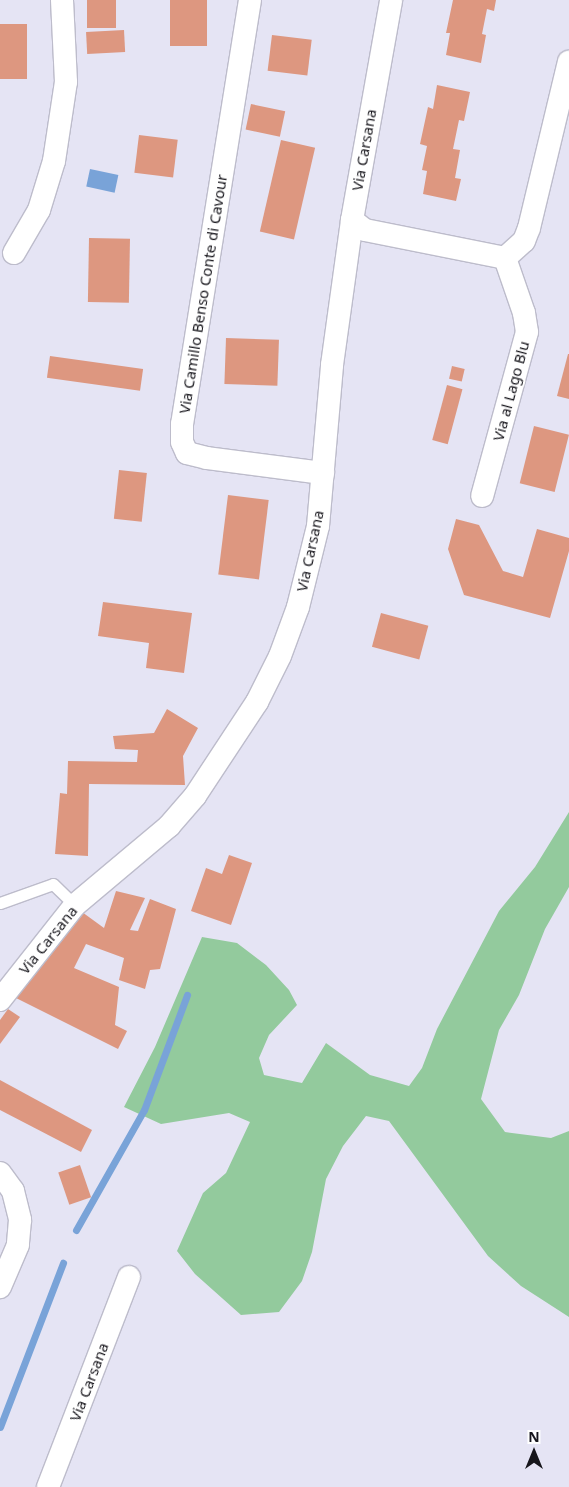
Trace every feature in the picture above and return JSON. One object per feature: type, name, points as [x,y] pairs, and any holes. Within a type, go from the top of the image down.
[{"type":"street","points":[[14,253],[43,201],[56,153],[66,82],[62,0]]},
{"type":"street","name":"Via Camillo Benso Conte di Cavour","points":[[250,0],[182,424],[182,442],[188,453],[207,458],[323,473]]},
{"type":"street","name":"Via Carsana","points":[[0,1000],[75,905],[169,826],[195,796],[257,702],[280,656],[298,607],[318,526],[332,365],[352,220],[391,0]]},
{"type":"street","points":[[352,220],[365,230],[505,258],[524,241],[530,228],[569,62]]},
{"type":"street","name":"Via al Lago Blu","points":[[482,496],[526,332],[524,313],[505,258]]},
{"type":"street","points":[[0,1173],[13,1191],[20,1220],[18,1246],[0,1287]]},
{"type":"street","name":"Via Carsana","points":[[48,1487],[129,1277]]},
{"type":"lane","points":[[0,903],[54,884],[75,905]]},
{"type":"green space","points":[[569,812],[569,887],[545,929],[519,995],[499,1030],[481,1099],[505,1132],[551,1138],[569,1131],[569,1317],[521,1286],[488,1256],[389,1121],[366,1116],[343,1146],[326,1179],[312,1252],[302,1281],[279,1312],[241,1315],[195,1274],[177,1251],[203,1193],[226,1173],[250,1122],[229,1113],[161,1124],[124,1107],[155,1047],[202,937],[237,943],[266,965],[289,990],[297,1005],[269,1035],[259,1058],[264,1075],[302,1083],[326,1043],[370,1075],[409,1086],[422,1068],[437,1029],[499,911],[535,867]]},
{"type":"water","points":[[90,169],[118,175],[115,193],[86,187]]},
{"type":"building","points":[[87,0],[116,0],[116,28],[87,28]]},
{"type":"building","points":[[170,0],[207,0],[207,46],[170,46]]},
{"type":"building","points":[[453,0],[496,0],[494,11],[487,9],[482,34],[486,35],[481,63],[446,55],[450,33],[446,33]]},
{"type":"building","points":[[0,24],[27,24],[27,79],[0,79]]},
{"type":"building","points":[[124,30],[125,52],[87,54],[86,32]]},
{"type":"building","points":[[272,35],[312,40],[307,76],[268,71]]},
{"type":"building","points":[[437,85],[470,92],[464,121],[459,120],[453,149],[460,150],[455,178],[461,179],[456,201],[423,194],[427,171],[422,170],[427,146],[420,144],[428,107],[433,109]]},
{"type":"building","points":[[251,104],[285,111],[280,137],[246,129]]},
{"type":"building","points":[[139,135],[178,140],[173,177],[134,173]]},
{"type":"building","points":[[281,140],[315,148],[294,239],[260,232]]},
{"type":"building","points":[[89,238],[130,239],[129,303],[88,302]]},
{"type":"building","points":[[226,338],[279,340],[277,386],[224,384]]},
{"type":"building","points":[[569,354],[569,399],[557,396]]},
{"type":"building","points":[[50,356],[143,369],[140,391],[47,378]]},
{"type":"building","points":[[452,366],[465,369],[462,382],[449,379]]},
{"type":"building","points":[[447,385],[462,389],[448,444],[432,440]]},
{"type":"building","points":[[534,426],[569,435],[555,492],[520,483]]},
{"type":"building","points":[[119,470],[147,473],[142,522],[114,519]]},
{"type":"building","points":[[228,495],[269,500],[259,579],[218,574]]},
{"type":"building","points":[[456,519],[479,525],[503,571],[523,577],[537,529],[569,538],[569,551],[550,618],[464,595],[448,549]]},
{"type":"building","points":[[103,602],[192,613],[184,673],[146,668],[149,643],[98,636]]},
{"type":"building","points":[[381,613],[428,626],[419,659],[372,647]]},
{"type":"building","points":[[167,709],[198,728],[183,756],[185,785],[89,784],[88,856],[55,854],[60,793],[67,794],[68,761],[137,762],[138,750],[115,749],[113,736],[154,733]]},
{"type":"building","points":[[229,855],[252,863],[231,925],[191,911],[206,868],[222,874]]},
{"type":"building","points":[[116,891],[145,898],[130,930],[138,931],[150,899],[176,909],[160,969],[150,970],[145,989],[119,980],[124,958],[86,944],[74,968],[119,987],[115,1025],[127,1031],[118,1049],[16,998],[82,912],[104,928]]},
{"type":"building","points":[[8,1009],[20,1017],[0,1044],[0,1020]]},
{"type":"building","points":[[0,1080],[92,1130],[81,1152],[0,1110]]},
{"type":"building","points":[[80,1165],[91,1197],[69,1205],[58,1172]]},
{"type":"waterway","points":[[76,1230],[144,1110],[187,995]]},
{"type":"waterway","points":[[0,1427],[63,1263]]}]
